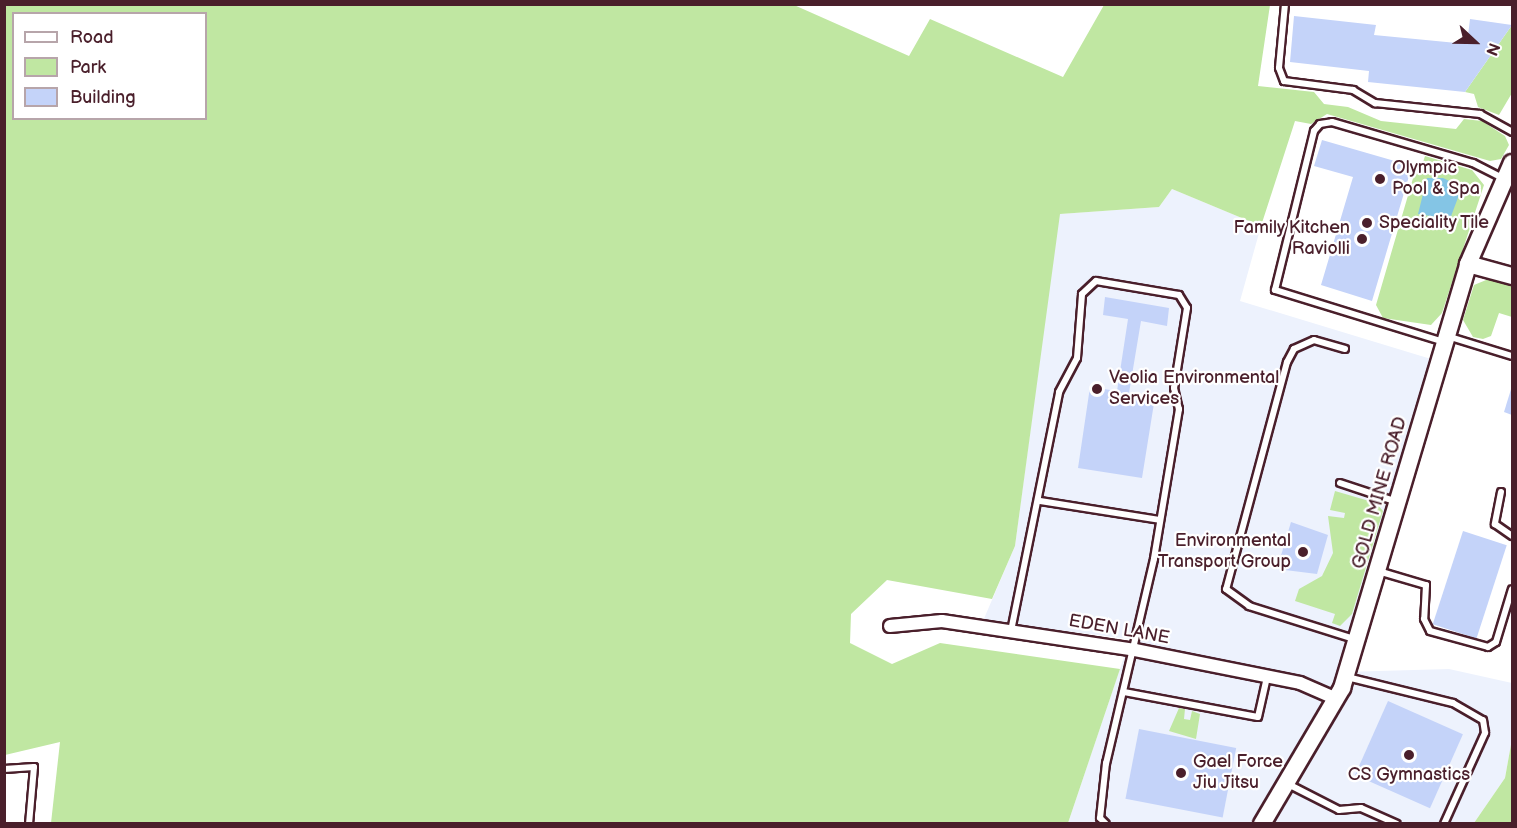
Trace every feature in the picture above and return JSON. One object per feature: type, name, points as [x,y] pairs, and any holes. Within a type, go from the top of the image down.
[{"type":"street","name":"GOLD MINE ROAD","points":[[1262,824],[1285,782],[1337,699],[1347,676],[1468,264],[1512,163]]},
{"type":"street","points":[[1468,264],[1512,276]]},
{"type":"street","name":"EDEN LANE","points":[[890,626],[929,620],[1135,650],[1267,676],[1337,699]]},
{"type":"lane","points":[[1285,4],[1279,68],[1284,81],[1353,90],[1375,103],[1480,114],[1512,132]]},
{"type":"lane","points":[[1504,178],[1473,163],[1332,122],[1320,123],[1314,131],[1276,293],[1512,356]]},
{"type":"lane","points":[[1011,631],[1035,527],[1059,392],[1077,358],[1084,291],[1096,281],[1170,292],[1183,298],[1186,308],[1174,388],[1179,409],[1156,546],[1135,650],[1101,795],[1100,818],[1106,824]]},
{"type":"lane","points":[[1345,349],[1314,340],[1294,349],[1287,362],[1226,590],[1249,606],[1358,640]]},
{"type":"lane","points":[[1340,483],[1398,502]]},
{"type":"lane","points":[[1501,492],[1494,520],[1512,536]]},
{"type":"lane","points":[[1040,501],[1160,520]]},
{"type":"lane","points":[[1378,570],[1426,585],[1427,629],[1483,646],[1495,644],[1512,589]]},
{"type":"lane","points":[[1124,692],[1258,717],[1267,676]]},
{"type":"lane","points":[[1347,676],[1453,703],[1484,720],[1485,733],[1444,824]]},
{"type":"lane","points":[[4,769],[34,767],[29,824]]},
{"type":"lane","points":[[1285,782],[1339,810],[1361,808],[1396,824]]},
{"type":"shaded area","points":[[1172,189],[1261,226],[1240,301],[1431,359],[1343,672],[1449,669],[1512,683],[1512,739],[1505,778],[1474,823],[1068,823],[1130,639],[983,621],[1015,546],[1059,214],[1159,207]]},
{"type":"green space","points":[[4,5],[794,5],[909,56],[930,19],[1063,77],[1104,5],[1270,5],[1258,86],[1314,92],[1324,104],[1348,107],[1381,121],[1456,129],[1464,119],[1482,121],[1505,136],[1509,145],[1501,159],[1490,161],[1327,114],[1311,124],[1295,121],[1261,226],[1172,189],[1159,207],[1060,214],[1015,546],[992,599],[887,580],[851,614],[850,643],[892,664],[940,643],[1120,669],[1068,823],[51,823],[60,742],[5,755]]},
{"type":"green space","points":[[1512,25],[1512,93],[1499,115],[1478,107],[1474,94],[1465,92]]},
{"type":"green space","points":[[1425,156],[1472,170],[1484,185],[1442,313],[1431,325],[1383,318],[1376,305],[1416,168],[1421,168]]},
{"type":"green space","points":[[1491,278],[1512,285],[1512,317],[1499,313],[1491,336],[1483,339],[1473,337],[1463,320],[1474,285]]},
{"type":"green space","points":[[1335,491],[1376,503],[1383,511],[1352,614],[1340,626],[1332,623],[1335,614],[1295,601],[1299,589],[1322,576],[1333,553],[1328,516],[1344,518],[1345,513],[1330,510]]},
{"type":"green space","points":[[1179,708],[1185,709],[1184,719],[1190,720],[1192,711],[1200,714],[1196,739],[1169,731]]},
{"type":"green space","points":[[1512,739],[1512,823],[1474,823],[1505,778]]},
{"type":"water","points":[[1427,178],[1443,178],[1462,187],[1450,219],[1418,214]]},
{"type":"building","points":[[1294,16],[1376,25],[1374,35],[1467,44],[1470,19],[1512,25],[1465,92],[1368,82],[1369,71],[1290,62]]},
{"type":"building","points":[[1322,140],[1412,166],[1372,301],[1321,285],[1353,177],[1314,166]]},
{"type":"building","name":"Veolia Environmental Services","points":[[1105,297],[1169,308],[1167,326],[1141,321],[1129,393],[1155,397],[1142,478],[1078,468],[1090,387],[1117,391],[1128,319],[1103,315]]},
{"type":"building","points":[[1512,386],[1512,415],[1504,412]]},
{"type":"building","name":"Environmental Transport Group","points":[[1291,522],[1328,535],[1317,574],[1277,569]]},
{"type":"building","points":[[1463,531],[1507,545],[1476,638],[1433,624]]},
{"type":"building","name":"CS Gymnastics","points":[[1388,701],[1463,734],[1430,808],[1355,775]]},
{"type":"building","name":"Gael Force Jiu Jitsu","points":[[1139,729],[1236,748],[1223,818],[1125,799]]},
{"type":"place","name":"Olympic Pool & Spa","points":[[1380,179]]},
{"type":"place","name":"Speciality Tile","points":[[1367,223]]},
{"type":"place","name":"Family Kitchen Raviolli","points":[[1362,239]]},
{"type":"place","name":"Veolia Environmental Services","points":[[1097,389]]},
{"type":"place","name":"Environmental Transport Group","points":[[1303,552]]},
{"type":"place","name":"CS Gymnastics","points":[[1409,755]]},
{"type":"place","name":"Gael Force Jiu Jitsu","points":[[1181,773]]}]
